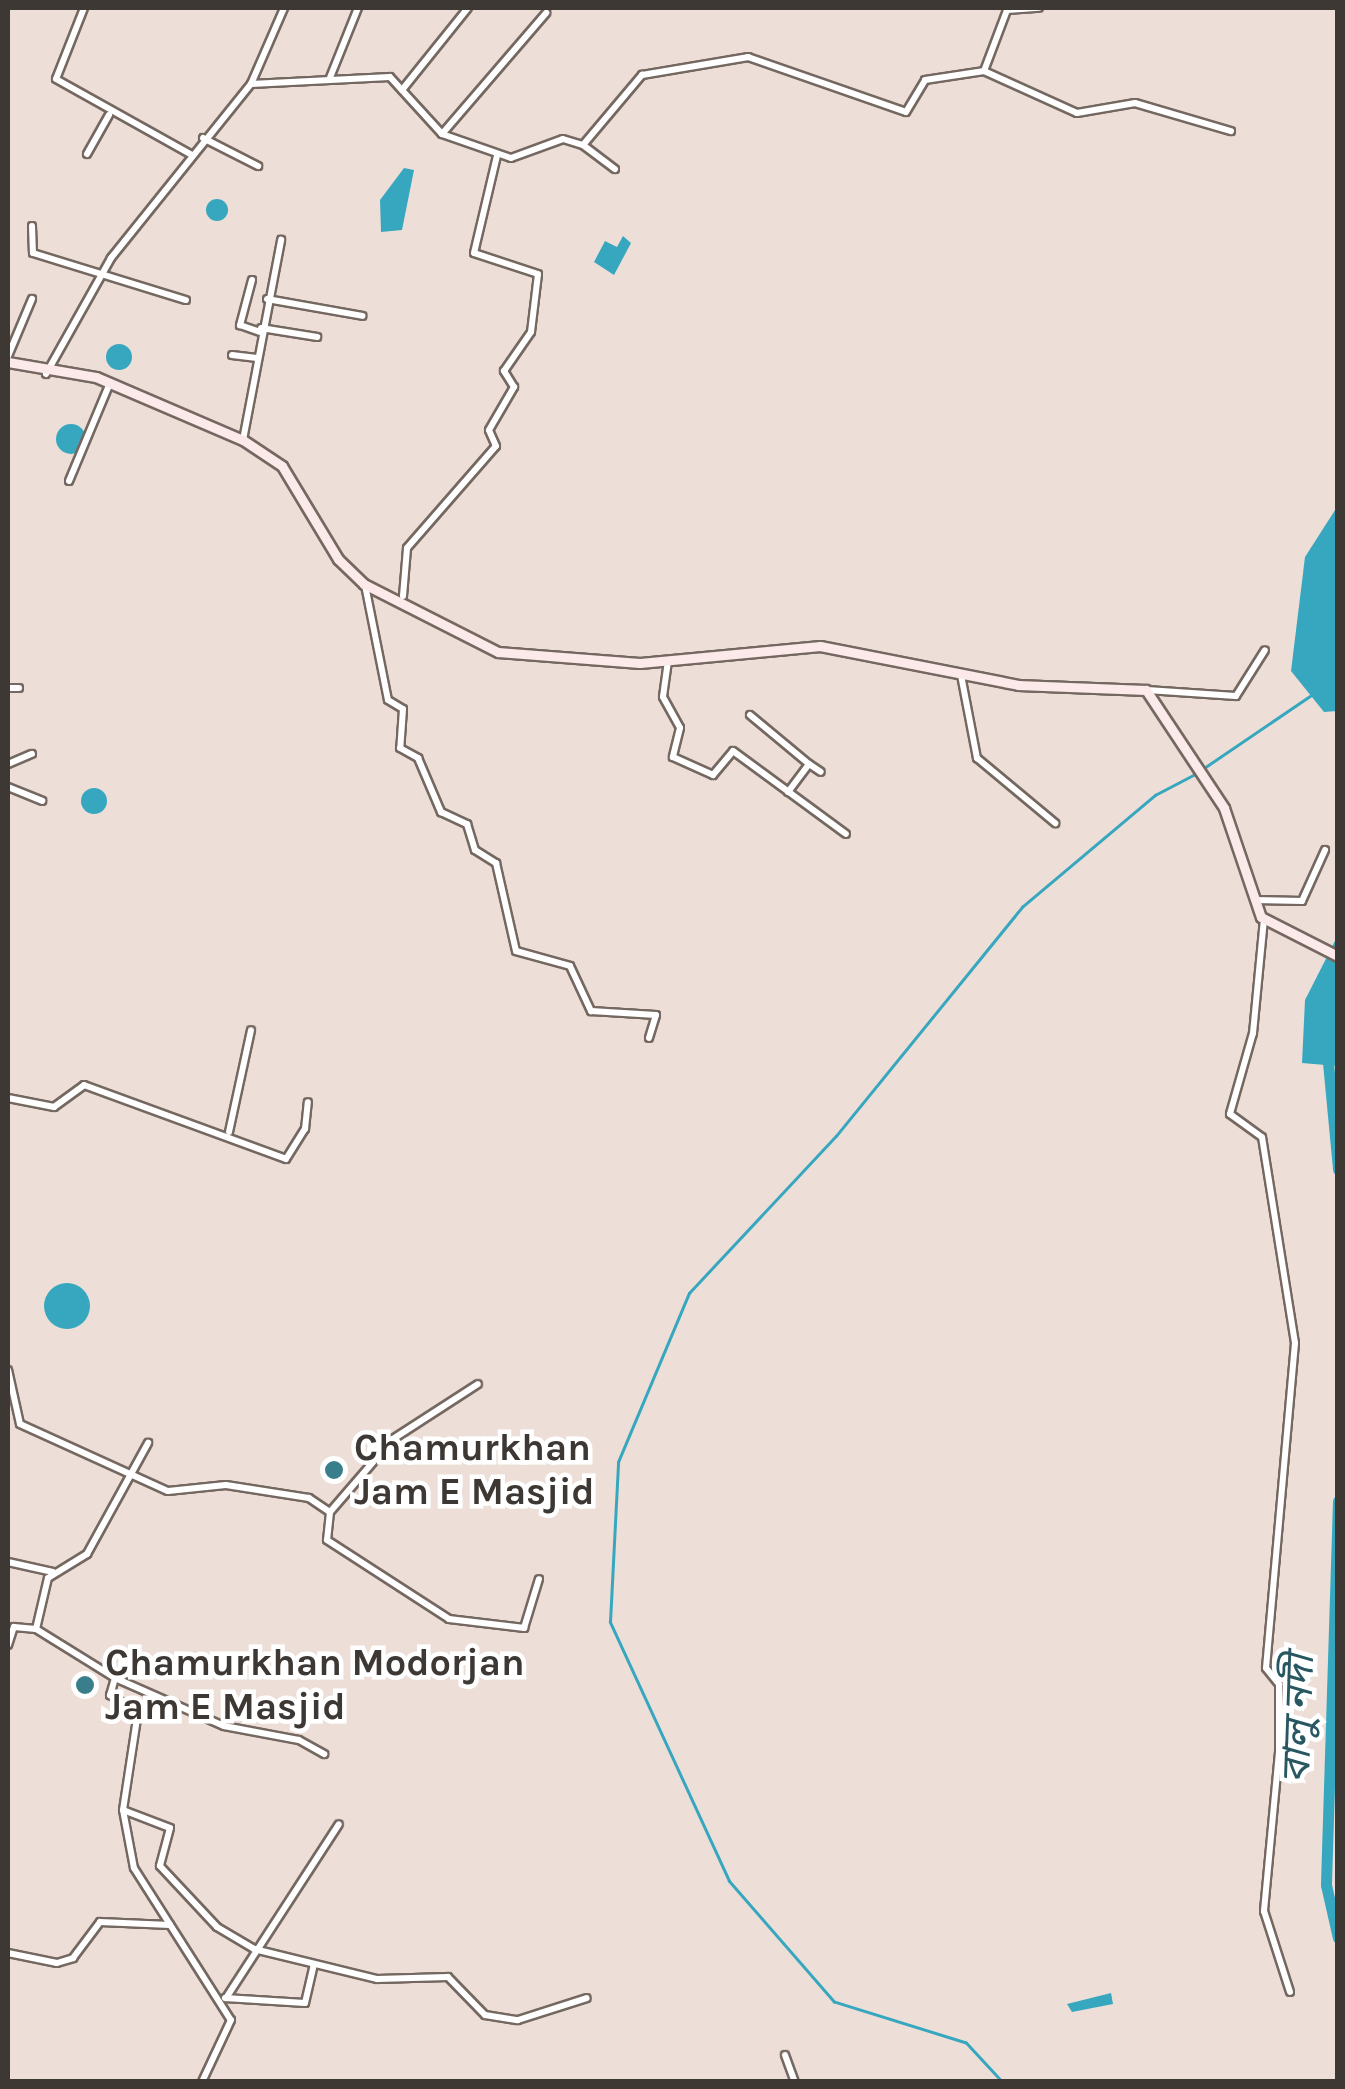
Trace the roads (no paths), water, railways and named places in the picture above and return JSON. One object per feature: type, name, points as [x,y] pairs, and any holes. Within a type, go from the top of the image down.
[{"type":"main road","points":[[8,359],[46,374],[110,383],[243,440],[282,466],[338,559],[364,584],[403,596],[520,657],[668,661],[820,646],[961,674],[1146,690],[1221,802],[1264,919],[1338,956]]},
{"type":"street","points":[[84,8],[54,76],[109,115],[159,131],[190,154]]},
{"type":"street","points":[[46,374],[98,279],[190,154],[251,84],[284,8]]},
{"type":"street","points":[[329,81],[358,8]]},
{"type":"street","points":[[402,90],[468,8]]},
{"type":"street","points":[[984,71],[1007,10],[1039,8]]},
{"type":"street","points":[[442,134],[546,13]]},
{"type":"street","points":[[583,145],[642,75],[761,58],[894,112],[910,109],[924,80],[984,71],[1076,113],[1135,102],[1231,131]]},
{"type":"street","points":[[251,84],[384,76],[442,134],[497,156],[564,139],[583,145],[615,169]]},
{"type":"street","points":[[87,154],[109,115]]},
{"type":"street","points":[[203,138],[258,166]]},
{"type":"street","points":[[403,596],[407,548],[496,446],[489,430],[514,387],[503,374],[530,332],[538,274],[474,253],[497,156]]},
{"type":"street","points":[[32,226],[33,253],[98,279],[186,300]]},
{"type":"street","points":[[243,440],[260,330],[281,240]]},
{"type":"street","points":[[252,280],[240,325],[317,337]]},
{"type":"street","points":[[268,298],[363,316]]},
{"type":"street","points":[[8,359],[32,299]]},
{"type":"street","points":[[232,355],[258,358]]},
{"type":"street","points":[[69,481],[110,383]]},
{"type":"street","points":[[364,584],[388,700],[403,709],[400,748],[418,758],[442,812],[467,824],[476,850],[496,863],[516,951],[570,966],[592,1011],[656,1014],[649,1038]]},
{"type":"street","points":[[1146,690],[1236,696],[1264,650]]},
{"type":"street","points":[[668,661],[663,697],[680,728],[672,756],[713,774],[730,750],[846,834]]},
{"type":"street","points":[[961,674],[977,758],[1055,824]]},
{"type":"street","points":[[8,688],[19,688]]},
{"type":"street","points":[[750,715],[820,772]]},
{"type":"street","points":[[8,764],[32,754]]},
{"type":"street","points":[[788,792],[809,764]]},
{"type":"street","points":[[8,787],[42,801]]},
{"type":"street","points":[[1254,900],[1302,900],[1325,850]]},
{"type":"street","points":[[1264,919],[1249,1060],[1230,1114],[1262,1137],[1295,1343],[1266,1668],[1280,1684],[1279,1752],[1264,1910],[1290,1992]]},
{"type":"street","points":[[230,1134],[251,1030]]},
{"type":"street","points":[[8,1098],[54,1107],[84,1085],[134,1111],[230,1134],[291,1159],[308,1102]]},
{"type":"street","points":[[8,1370],[16,1422],[133,1475],[168,1490],[291,1492],[330,1512]]},
{"type":"street","points":[[478,1384],[394,1439],[330,1512],[327,1540],[448,1619],[524,1628],[539,1579]]},
{"type":"street","points":[[8,1562],[53,1572],[77,1567],[148,1443]]},
{"type":"street","points":[[36,1630],[53,1572]]},
{"type":"street","points":[[8,1645],[11,1626],[36,1630],[114,1678],[224,1726],[299,1740],[324,1754]]},
{"type":"street","points":[[114,1678],[110,1695],[138,1714],[123,1810],[134,1868],[223,1997],[229,2034],[202,2082]]},
{"type":"street","points":[[123,1810],[170,1828],[160,1866],[217,1926],[260,1951],[377,1978],[448,1977],[485,2014],[518,2020],[587,1998]]},
{"type":"street","points":[[223,1997],[260,1951],[340,1824]]},
{"type":"street","points":[[8,1952],[57,1963],[100,1922],[170,1924]]},
{"type":"street","points":[[223,1997],[305,2003],[314,1964]]},
{"type":"street","points":[[785,2055],[795,2082]]},
{"type":"water","points":[[404,168],[414,170],[402,230],[381,232],[380,200]]},
{"type":"water","points":[[213,199],[221,199],[228,210],[221,221],[213,221],[206,214],[206,206]]},
{"type":"water","points":[[623,236],[631,243],[614,275],[594,262],[605,241],[617,247]]},
{"type":"water","points":[[119,344],[128,348],[132,357],[128,366],[119,370],[110,366],[106,357],[110,348]]},
{"type":"water","points":[[71,424],[82,428],[86,439],[82,450],[71,454],[60,450],[56,439],[60,428]]},
{"type":"water","points":[[1337,507],[1337,711],[1324,712],[1291,671],[1305,557]]},
{"type":"water","points":[[94,788],[103,792],[107,801],[103,810],[94,814],[85,810],[81,801],[85,792]]},
{"type":"water","points":[[1337,937],[1337,1066],[1302,1063],[1305,1000]]},
{"type":"water","points":[[67,1283],[83,1290],[90,1306],[83,1322],[67,1329],[51,1322],[44,1306],[51,1290]]},
{"type":"water","points":[[1111,1993],[1113,2004],[1072,2012],[1067,2004]]},
{"type":"waterway","points":[[1204,768],[1313,694]]},
{"type":"waterway","points":[[1002,2082],[966,2043],[834,2002],[729,1881],[610,1622],[618,1462],[689,1293],[836,1136],[1022,907],[1155,795],[1197,773]]},
{"type":"waterway","name":"বালু নদী","points":[[1327,1052],[1338,1169]]},
{"type":"waterway","name":"বালু নদী","points":[[1338,1501],[1326,1885],[1338,1938]]},
{"type":"place","name":"Chamurkhan Jam E Masjid","points":[[334,1470]]},
{"type":"place","name":"Chamurkhan Modorjan Jam E Masjid","points":[[85,1685]]}]
